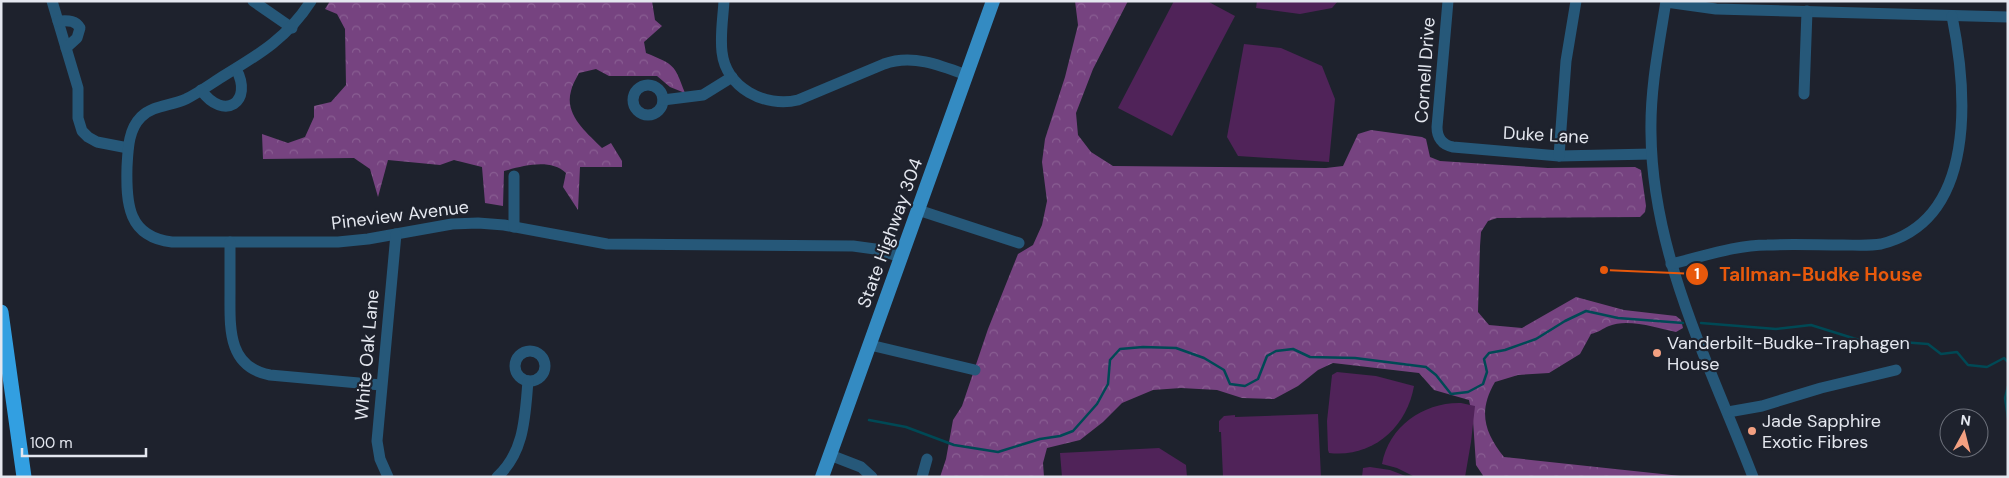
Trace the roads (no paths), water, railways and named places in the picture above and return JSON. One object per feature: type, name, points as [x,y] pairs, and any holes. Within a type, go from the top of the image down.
[{"type":"highway","points":[[1,312],[24,477]]},
{"type":"main road","name":"State Highway 304","points":[[822,477],[993,1]]},
{"type":"street","points":[[52,1],[79,92],[78,118],[82,131],[97,142],[128,148]]},
{"type":"street","points":[[253,1],[292,28]]},
{"type":"street","name":"Pineview Avenue","points":[[310,1],[292,28],[269,48],[184,100],[155,108],[143,115],[134,126],[128,148],[127,201],[133,218],[143,231],[152,237],[167,241],[331,243],[460,223],[478,223],[514,227],[598,243],[853,246],[875,248],[901,257]]},
{"type":"street","points":[[724,1],[722,52],[725,63],[732,77],[745,90],[757,97],[784,102],[805,98],[884,64],[898,60],[924,62],[966,75]]},
{"type":"street","name":"Cornell Drive","points":[[1441,140],[1437,126],[1448,1]]},
{"type":"street","points":[[1559,156],[1566,61],[1576,1]]},
{"type":"street","points":[[1753,477],[1685,307],[1671,264],[1660,218],[1651,154],[1651,121],[1653,86],[1666,2],[1716,9],[2008,17]]},
{"type":"street","points":[[1804,94],[1807,11]]},
{"type":"street","points":[[1671,264],[1760,245],[1880,244],[1914,231],[1930,217],[1944,196],[1954,172],[1961,128],[1961,72],[1952,16]]},
{"type":"street","points":[[58,21],[76,23],[80,28],[77,38],[66,48]]},
{"type":"street","points":[[201,90],[217,106],[226,106],[234,103],[240,98],[242,88],[241,79],[236,69]]},
{"type":"street","points":[[663,100],[703,95],[732,77]]},
{"type":"street","name":"Duke Lane","points":[[1441,140],[1446,145],[1453,147],[1559,156],[1651,154]]},
{"type":"street","points":[[514,176],[514,227]]},
{"type":"street","points":[[918,210],[1019,243]]},
{"type":"street","name":"White Oak Lane","points":[[388,477],[380,459],[377,441],[396,234]]},
{"type":"street","points":[[230,242],[231,331],[236,349],[246,364],[257,371],[270,375],[381,385]]},
{"type":"street","points":[[870,345],[975,370]]},
{"type":"street","points":[[1728,412],[1762,406],[1821,388],[1896,370]]},
{"type":"street","points":[[497,477],[512,459],[521,438],[528,381]]},
{"type":"street","points":[[830,455],[861,467],[872,477]]},
{"type":"street","points":[[922,477],[927,459]]},
{"type":"waterway","points":[[869,420],[906,427],[954,445],[998,452],[1073,431],[1097,404],[1108,384],[1110,360],[1120,349],[1143,347],[1176,348],[1204,358],[1224,370],[1230,384],[1245,386],[1258,379],[1267,356],[1276,351],[1293,349],[1310,357],[1355,358],[1426,367],[1436,375],[1451,394],[1468,392],[1483,384],[1487,372],[1484,359],[1489,353],[1505,350],[1536,339],[1565,321],[1586,311],[1618,318],[1683,323]]},
{"type":"waterway","points":[[1701,323],[1776,329],[1811,325],[1859,340],[1873,349],[1901,342],[1928,344],[1941,354],[1957,352],[1968,365],[1987,367],[2004,358],[2008,362]]},
{"type":"waterway","points":[[2008,386],[2005,398],[2008,418]]},
{"type":"place","name":"Tallman-Budke House","points":[[1604,270]]},
{"type":"place","name":"Vanderbilt-Budke-Traphagen House","points":[[1657,353]]},
{"type":"place","name":"Jade Sapphire Exotic Fibres","points":[[1752,431]]}]
